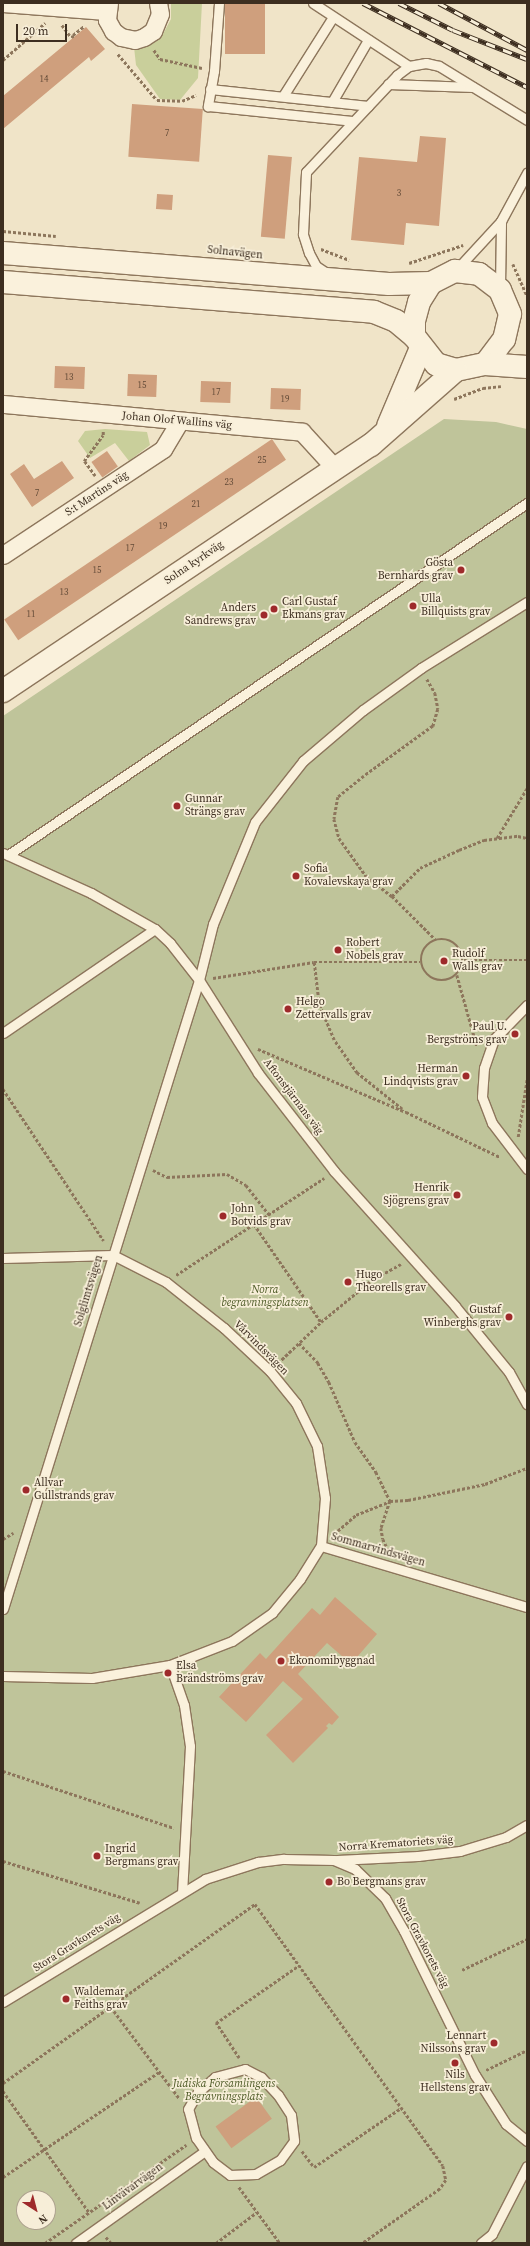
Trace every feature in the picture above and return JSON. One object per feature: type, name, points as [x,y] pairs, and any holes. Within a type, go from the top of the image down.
[{"type":"main road","name":"Solnavägen","points":[[3,253],[344,281],[431,283],[455,271]]},
{"type":"main road","points":[[455,271],[479,274],[500,290],[518,319],[485,364]]},
{"type":"main road","points":[[3,282],[374,312],[396,321],[418,342],[436,364],[456,370],[485,364],[527,367]]},
{"type":"main road","points":[[384,435],[418,342],[414,321],[419,302],[431,283]]},
{"type":"main road","name":"Solna kyrkväg","points":[[3,690],[384,435],[456,370]]},
{"type":"street","points":[[3,3],[108,7],[110,25],[121,36],[135,40],[144,37],[158,23],[160,14],[158,3]]},
{"type":"street","name":"Johan Olof Wallins väg","points":[[3,404],[179,422],[302,432],[335,468]]},
{"type":"street","name":"S:t Martins väg","points":[[3,555],[163,449],[179,422]]},
{"type":"lane","points":[[219,3],[214,71],[208,106],[352,121]]},
{"type":"lane","points":[[313,3],[409,66]]},
{"type":"lane","points":[[283,96],[333,17]]},
{"type":"lane","points":[[332,102],[368,40]]},
{"type":"lane","points":[[344,281],[316,266],[309,253],[303,234],[306,172],[388,84],[409,66],[426,63],[439,66],[527,120]]},
{"type":"lane","points":[[388,84],[475,87]]},
{"type":"lane","points":[[210,88],[368,106]]},
{"type":"lane","points":[[455,271],[501,221],[527,172]]},
{"type":"lane","points":[[500,290],[501,221]]},
{"type":"lane","points":[[6,854],[527,503]]},
{"type":"lane","name":"Solglimtsvägen","points":[[3,1609],[199,980],[213,924],[255,822],[303,761],[363,710],[421,668],[527,602]]},
{"type":"lane","name":"Aftonstjärnans väg","points":[[6,854],[91,894],[155,929],[199,980],[258,1073],[334,1171],[412,1258],[509,1372],[527,1404]]},
{"type":"lane","points":[[3,1033],[155,929]]},
{"type":"lane","points":[[527,1005],[494,1039],[484,1068],[482,1097],[492,1123],[509,1156],[527,1169]]},
{"type":"lane","name":"Vårvindsvägen","points":[[3,1258],[113,1255],[166,1282],[224,1328],[270,1371],[296,1403],[317,1446],[325,1498],[321,1546]]},
{"type":"lane","name":"Sommarvindsvägen","points":[[3,1676],[92,1678],[170,1665],[232,1641],[272,1613],[300,1579],[321,1546],[527,1607]]},
{"type":"lane","points":[[170,1665],[184,1705],[190,1746],[182,1892]]},
{"type":"lane","name":"Norra Krematoriets väg","points":[[334,1860],[418,1856],[460,1851],[506,1837],[527,1826]]},
{"type":"lane","name":"Stora Gravkorets väg","points":[[3,2002],[155,1908],[205,1880],[258,1862],[284,1859],[334,1860],[355,1869],[385,1898],[404,1931],[475,2075],[506,2124],[527,2140]]},
{"type":"lane","points":[[245,2069],[261,2077],[278,2095],[291,2115],[294,2141],[280,2160],[256,2174],[230,2175],[213,2162],[196,2138],[188,2109],[198,2092],[215,2077],[245,2069]]},
{"type":"lane","name":"Linvävarvägen","points":[[76,2243],[205,2150]]},
{"type":"lane","points":[[481,2243],[492,2234],[527,2166]]},
{"type":"path","points":[[3,60],[47,21]]},
{"type":"path","points":[[60,21],[71,37]]},
{"type":"path","points":[[71,37],[86,25]]},
{"type":"path","points":[[71,37],[76,35]]},
{"type":"path","points":[[144,37],[160,59],[214,71]]},
{"type":"path","points":[[118,53],[157,100],[182,101],[210,88]]},
{"type":"path","points":[[3,231],[64,237]]},
{"type":"path","points":[[405,264],[459,244]]},
{"type":"path","points":[[309,253],[322,249],[355,262]]},
{"type":"path","points":[[450,401],[483,388],[504,385]]},
{"type":"path","points":[[104,414],[103,435],[84,461],[104,489]]},
{"type":"path","points":[[421,668],[435,694],[438,709],[433,726],[364,776],[338,797],[334,819],[339,838],[366,876],[392,896],[424,925],[435,939]]},
{"type":"path","points":[[497,838],[527,788]]},
{"type":"path","points":[[392,896],[420,868],[484,840],[497,838],[527,838]]},
{"type":"path","points":[[457,975],[445,981],[432,979],[426,975],[420,962],[424,948],[435,939],[449,940],[455,943],[462,954],[463,960],[457,975],[484,1068]]},
{"type":"path","points":[[463,960],[527,960]]},
{"type":"path","points":[[314,962],[319,1004],[334,1040],[357,1073],[406,1112]]},
{"type":"path","points":[[199,980],[314,962],[420,962]]},
{"type":"path","points":[[238,1040],[509,1156],[519,1134],[527,1079]]},
{"type":"path","points":[[3,1089],[113,1255]]},
{"type":"path","points":[[141,1165],[167,1177],[226,1174],[246,1185],[270,1214]]},
{"type":"path","points":[[166,1282],[334,1171]]},
{"type":"path","points":[[254,1224],[321,1322]]},
{"type":"path","points":[[270,1371],[321,1322],[372,1280],[412,1258]]},
{"type":"path","points":[[299,1343],[318,1363],[329,1382],[355,1442],[376,1472],[390,1501],[381,1528],[382,1539],[397,1568]]},
{"type":"path","points":[[321,1546],[356,1515],[390,1501],[486,1484],[527,1468]]},
{"type":"path","points":[[3,1771],[186,1832]]},
{"type":"path","points":[[3,1861],[155,1908]]},
{"type":"path","points":[[3,2083],[255,1904],[298,1966],[443,2166],[446,2180],[440,2189],[363,2243]]},
{"type":"path","points":[[462,1970],[527,1939]]},
{"type":"path","points":[[245,2069],[216,2022],[298,1966]]},
{"type":"path","points":[[111,2006],[158,2072],[188,2109]]},
{"type":"path","points":[[475,2075],[527,2050]]},
{"type":"path","points":[[3,2177],[158,2072]]},
{"type":"path","points":[[3,2091],[89,2212]]},
{"type":"path","points":[[294,2141],[314,2167],[401,2108]]},
{"type":"path","points":[[45,2243],[196,2138]]},
{"type":"path","points":[[230,2175],[280,2243]]},
{"type":"path","points":[[216,2243],[257,2212]]},
{"type":"path","points":[[106,2237],[111,2243]]},
{"type":"green space","points":[[171,3],[202,3],[198,78],[180,100],[160,99],[136,65],[134,47],[163,34],[171,19]]},
{"type":"green space","name":"Norra begravningsplatsen","points":[[444,419],[496,422],[527,429],[527,2243],[3,2243],[3,716]]},
{"type":"green space","points":[[105,429],[147,432],[150,445],[129,461],[115,443],[90,458],[78,441],[85,431]]},
{"type":"building","points":[[225,3],[265,3],[265,54],[225,54]]},
{"type":"building","points":[[86,27],[105,49],[91,61],[89,57],[3,129],[3,96]]},
{"type":"building","points":[[132,104],[203,109],[199,162],[128,157]]},
{"type":"building","points":[[420,136],[446,138],[439,226],[406,223],[404,245],[351,240],[359,157],[417,162]]},
{"type":"building","points":[[268,155],[292,157],[285,239],[261,237]]},
{"type":"building","points":[[157,194],[173,195],[172,210],[156,209]]},
{"type":"building","points":[[55,366],[85,367],[84,389],[54,388]]},
{"type":"building","points":[[128,374],[157,375],[156,397],[127,396]]},
{"type":"building","points":[[201,381],[231,382],[230,403],[200,402]]},
{"type":"building","points":[[271,388],[301,389],[300,410],[270,409]]},
{"type":"building","points":[[272,439],[286,460],[18,640],[4,620]]},
{"type":"building","points":[[107,451],[118,467],[102,477],[91,462]]},
{"type":"building","points":[[62,461],[74,478],[32,507],[10,474],[24,464],[34,479]]},
{"type":"building","name":"Ekonomibyggnad","points":[[335,1597],[377,1634],[351,1664],[327,1643],[298,1674],[339,1717],[332,1725],[329,1723],[326,1726],[328,1728],[293,1763],[266,1735],[303,1699],[283,1681],[246,1722],[219,1697],[260,1653],[266,1659],[312,1608],[320,1615]]},
{"type":"building","points":[[256,2097],[272,2119],[231,2148],[216,2126]]},
{"type":"railway","points":[[363,3],[527,87]]},
{"type":"railway","points":[[399,3],[453,30],[527,59]]},
{"type":"railway","points":[[439,3],[527,50]]},
{"type":"place","name":"Gösta Bernhards grav","points":[[461,570]]},
{"type":"place","name":"Ulla Billquists grav","points":[[413,606]]},
{"type":"place","name":"Carl Gustaf Ekmans grav","points":[[274,609]]},
{"type":"place","name":"Anders Sandrews grav","points":[[264,615]]},
{"type":"place","name":"Gunnar Strängs grav","points":[[177,806]]},
{"type":"place","name":"Sofia Kovalevskaya grav","points":[[296,876]]},
{"type":"place","name":"Robert Nobels grav","points":[[338,950]]},
{"type":"place","name":"Rudolf Walls grav","points":[[444,961]]},
{"type":"place","name":"Helgo Zettervalls grav","points":[[288,1009]]},
{"type":"place","name":"Paul U. Bergströms grav","points":[[515,1034]]},
{"type":"place","name":"Herman Lindqvists grav","points":[[466,1076]]},
{"type":"place","name":"Henrik Sjögrens grav","points":[[457,1195]]},
{"type":"place","name":"John Botvids grav","points":[[223,1216]]},
{"type":"place","name":"Hugo Theorells grav","points":[[348,1282]]},
{"type":"place","name":"Gustaf Winberghs grav","points":[[509,1317]]},
{"type":"place","name":"Allvar Gullstrands grav","points":[[26,1490]]},
{"type":"place","name":"Ekonomibyggnad","points":[[281,1661]]},
{"type":"place","name":"Elsa Brändströms grav","points":[[168,1673]]},
{"type":"place","name":"Ingrid Bergmans grav","points":[[97,1856]]},
{"type":"place","name":"Bo Bergmans grav","points":[[329,1882]]},
{"type":"place","name":"Waldemar Feiths grav","points":[[66,1999]]},
{"type":"place","name":"Lennart Nilssons grav","points":[[494,2043]]},
{"type":"place","name":"Nils Hellstens grav","points":[[455,2063]]},
{"type":"park label","name":"Judiska Församlingens Begravningsplats","points":[[224,2091]]}]
